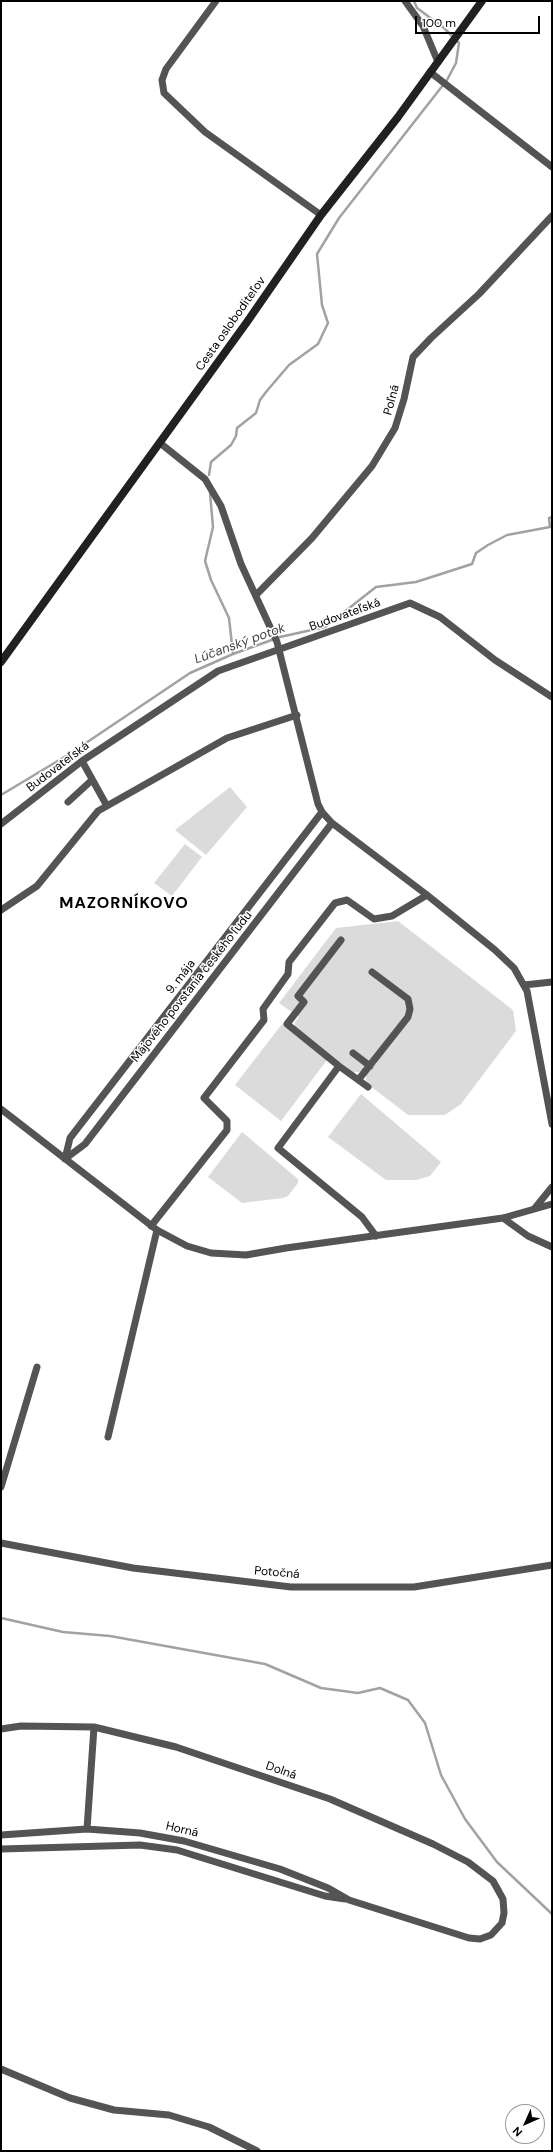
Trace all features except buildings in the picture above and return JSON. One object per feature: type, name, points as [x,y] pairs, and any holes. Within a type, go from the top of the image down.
[{"type":"main road","name":"Cesta osloboditeľov","points":[[1,662],[247,322],[321,215],[438,62],[482,1]]},
{"type":"street","points":[[216,1],[166,69],[162,80],[164,93],[205,132],[321,215]]},
{"type":"street","points":[[405,1],[423,26],[438,62]]},
{"type":"street","points":[[430,72],[552,166]]},
{"type":"street","name":"Poľná","points":[[256,595],[312,538],[372,466],[395,428],[404,399],[413,357],[431,338],[479,294],[552,216]]},
{"type":"street","points":[[160,443],[205,479],[221,506],[241,564],[278,646],[297,714],[318,804],[322,812],[332,823],[427,895],[495,950],[514,968],[524,985],[527,991],[548,1083],[552,1124]]},
{"type":"street","name":"Budovateľská","points":[[1,824],[82,761],[218,671],[278,646],[410,603],[440,617],[495,660],[552,697]]},
{"type":"street","points":[[1,910],[37,886],[98,811],[227,738],[297,714]]},
{"type":"street","points":[[82,761],[107,806]]},
{"type":"street","points":[[68,802],[92,780]]},
{"type":"street","name":"9. mája","points":[[65,1159],[70,1138],[322,812]]},
{"type":"street","name":"Májového povstania českého ľudu","points":[[65,1159],[85,1144],[332,823]]},
{"type":"street","points":[[108,1438],[154,1228],[227,1130],[227,1121],[204,1098],[264,1020],[263,1009],[288,974],[289,962],[335,903],[347,900],[374,919],[392,916],[427,895]]},
{"type":"street","points":[[341,940],[298,996],[304,1002],[287,1024],[368,1087]]},
{"type":"street","points":[[359,1079],[408,1017],[410,1009],[408,999],[372,972]]},
{"type":"street","points":[[524,985],[552,982]]},
{"type":"street","points":[[353,1052],[370,1066]]},
{"type":"street","points":[[340,1066],[278,1148],[362,1217],[376,1236]]},
{"type":"street","points":[[1,1110],[154,1228],[187,1246],[211,1253],[246,1255],[286,1248],[503,1218],[552,1204]]},
{"type":"street","points":[[535,1208],[552,1187]]},
{"type":"street","points":[[503,1218],[528,1236],[552,1247]]},
{"type":"street","points":[[1,1488],[37,1367]]},
{"type":"street","name":"Potočná","points":[[1,1543],[133,1568],[291,1587],[414,1587],[552,1565]]},
{"type":"street","name":"Dolná","points":[[1,1729],[21,1726],[94,1727],[176,1747],[330,1799],[434,1844],[468,1862],[492,1881],[503,1899],[502,1924]]},
{"type":"street","points":[[87,1829],[94,1727]]},
{"type":"street","name":"Horná","points":[[1,1835],[87,1829],[140,1832],[184,1841],[280,1869],[328,1888],[349,1900]]},
{"type":"street","name":"Horná","points":[[1,1849],[140,1845],[176,1850],[325,1896],[349,1900],[469,1938],[480,1939],[491,1935],[502,1924]]},
{"type":"street","points":[[1,2069],[70,2098],[114,2110],[169,2115],[209,2127],[257,2151]]},
{"type":"shaded area","points":[[230,787],[247,807],[206,855],[175,830]]},
{"type":"shaded area","points":[[185,844],[202,857],[172,896],[154,883]]},
{"type":"shaded area","points":[[398,921],[513,1010],[516,1031],[461,1104],[445,1115],[408,1115],[369,1085],[366,1080],[366,1075],[361,1072],[353,1072],[295,1027],[295,1022],[299,1017],[279,1003],[336,928]]},
{"type":"shaded area","points":[[282,1024],[327,1060],[281,1121],[235,1085]]},
{"type":"shaded area","points":[[361,1094],[441,1162],[430,1176],[416,1180],[386,1180],[328,1137]]},
{"type":"shaded area","points":[[242,1132],[298,1179],[298,1183],[288,1196],[283,1198],[242,1203],[208,1177]]},
{"type":"waterway","points":[[209,475],[211,462],[231,445],[236,436],[237,428],[256,413],[260,400],[266,392],[289,365],[318,344],[328,323],[322,305],[317,254],[339,218],[447,80],[456,63],[459,43],[444,28],[417,8],[414,1]]},
{"type":"waterway","points":[[210,493],[213,527],[205,561],[211,580],[229,618],[233,654]]},
{"type":"waterway","name":"Lúčanský potok","points":[[1,795],[71,753],[190,673],[233,654],[280,637],[325,627],[376,587],[416,582],[472,564],[476,553],[488,545],[507,535],[550,527],[549,518],[552,517]]},
{"type":"waterway","points":[[1,1618],[63,1632],[110,1636],[265,1664],[321,1688],[358,1693],[380,1688],[408,1700],[425,1723],[441,1775],[465,1819],[497,1862],[552,1914]]},
{"type":"district","name":"MAZORNÍKOVO","points":[[124,904]]}]
